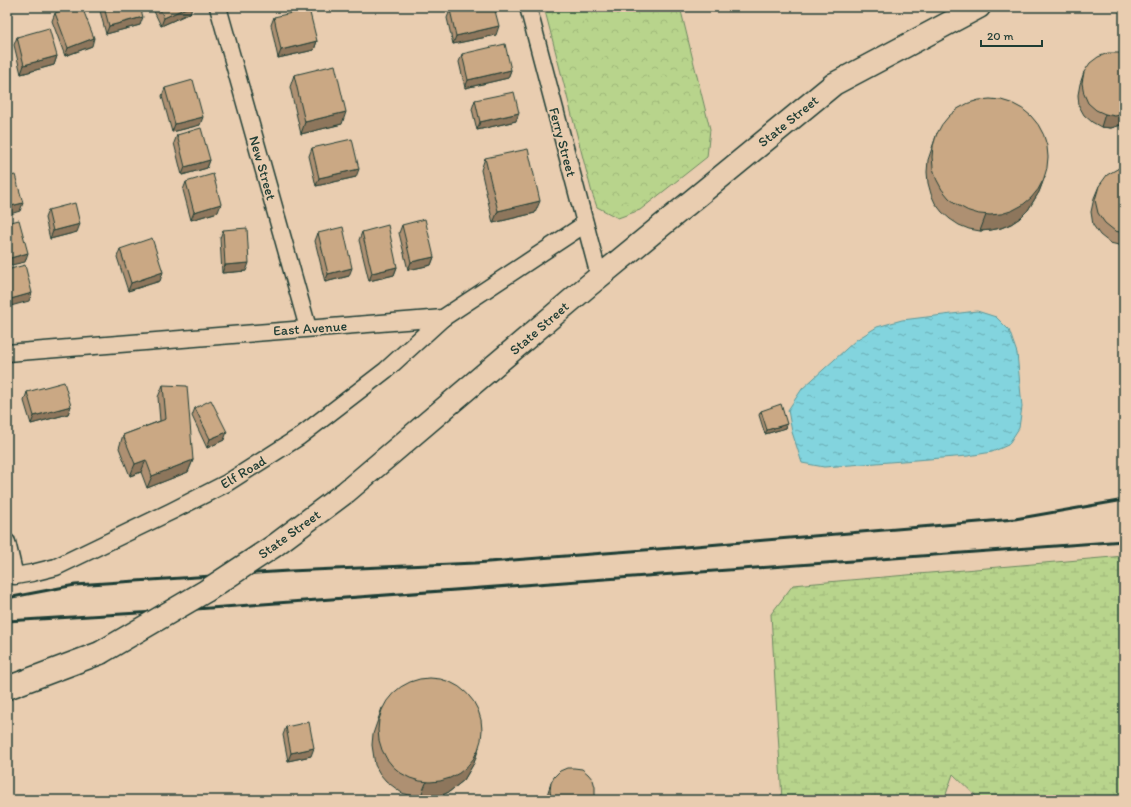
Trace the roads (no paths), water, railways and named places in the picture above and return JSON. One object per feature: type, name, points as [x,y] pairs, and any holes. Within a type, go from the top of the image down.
[{"type":"street","name":"New Street","points":[[218,7],[308,328]]},
{"type":"street","name":"Ferry Street","points":[[528,7],[600,276]]},
{"type":"street","name":"State Street","points":[[7,688],[100,653],[206,591],[274,546],[346,492],[600,276],[834,84],[979,7]]},
{"type":"street","name":"East Avenue","points":[[7,353],[443,318],[585,224]]},
{"type":"street","name":"Elf Road","points":[[7,542],[15,576],[56,567],[227,483],[299,437],[386,370],[443,318]]},
{"type":"water","points":[[977,311],[996,317],[1009,330],[1017,353],[1022,407],[1019,428],[1008,445],[992,452],[968,456],[824,467],[802,463],[792,432],[788,410],[802,389],[856,340],[877,327],[902,320]]},
{"type":"railway","points":[[7,598],[75,585],[289,571],[475,563],[1015,519],[1124,500]]},
{"type":"railway","points":[[7,621],[155,612],[1124,541]]}]
